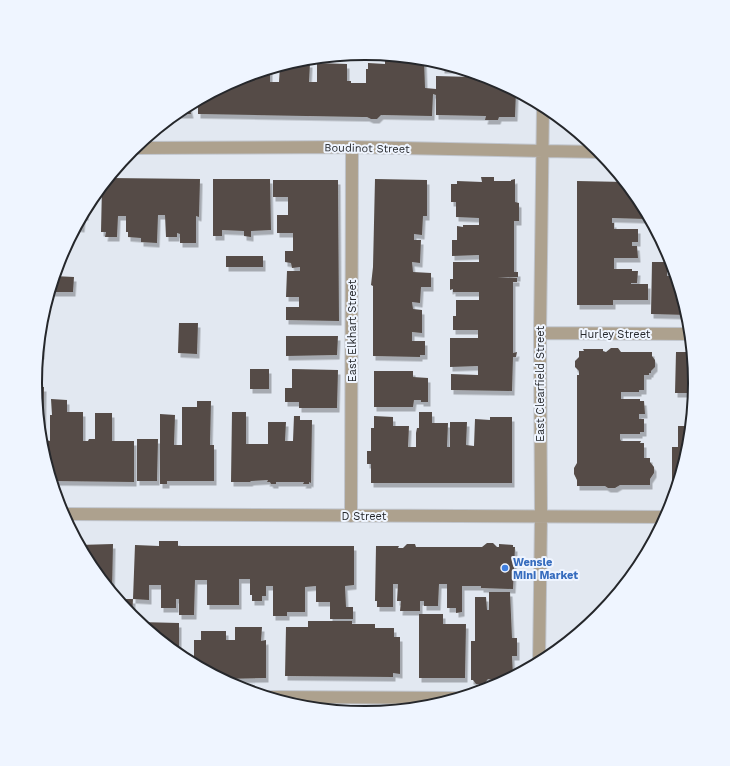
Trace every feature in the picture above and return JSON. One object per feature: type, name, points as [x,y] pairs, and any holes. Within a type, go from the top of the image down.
[{"type":"street","name":"East Clearfield Street","points":[[539,655],[541,516],[540,333],[543,113]]},
{"type":"street","name":"Boudinot Street","points":[[144,148],[352,147],[590,152]]},
{"type":"street","name":"East Elkhart Street","points":[[352,147],[352,516]]},
{"type":"street","name":"Hurley Street","points":[[540,333],[684,334]]},
{"type":"street","name":"D Street","points":[[70,514],[659,517]]},
{"type":"street","points":[[290,697],[437,698]]},
{"type":"building","points":[[385,61],[424,65],[425,88],[436,89],[436,76],[469,77],[489,85],[516,97],[515,117],[499,117],[498,120],[485,120],[486,116],[436,115],[436,95],[433,94],[432,116],[381,115],[377,119],[371,119],[367,117],[198,114],[198,107],[204,103],[222,93],[261,77],[270,74],[270,82],[279,82],[280,71],[281,71],[310,65],[309,82],[317,82],[317,64],[347,64],[347,81],[351,81],[351,83],[366,83],[366,69],[368,69],[368,63],[385,64]]},
{"type":"building","points":[[481,177],[494,177],[494,181],[511,181],[515,179],[515,202],[519,203],[519,221],[514,221],[514,272],[518,272],[518,277],[497,277],[517,278],[517,282],[513,282],[513,353],[517,352],[516,357],[513,357],[512,391],[451,390],[451,374],[478,375],[478,366],[450,367],[450,338],[478,338],[478,330],[453,330],[453,316],[456,316],[456,300],[479,300],[479,292],[453,292],[453,289],[450,290],[450,279],[453,279],[453,262],[479,262],[479,255],[452,256],[452,240],[457,240],[457,226],[463,227],[463,225],[479,225],[479,218],[456,217],[456,202],[451,202],[451,184],[457,184],[457,181],[482,182]]},
{"type":"building","points":[[115,178],[200,179],[199,217],[196,216],[196,243],[180,243],[180,234],[177,233],[177,237],[166,237],[165,215],[158,215],[157,243],[141,242],[141,238],[128,237],[128,232],[126,232],[126,216],[118,216],[117,237],[105,237],[106,232],[101,232],[102,196]]},
{"type":"building","points":[[213,179],[270,179],[271,230],[251,231],[251,237],[244,236],[244,231],[222,230],[222,236],[213,236]]},
{"type":"building","points":[[375,179],[427,180],[427,216],[423,216],[422,235],[414,234],[414,240],[421,240],[420,263],[412,262],[413,272],[431,273],[431,287],[421,287],[420,303],[412,302],[413,309],[422,310],[422,333],[412,332],[412,341],[425,341],[425,355],[420,355],[420,357],[373,356],[373,286],[371,285],[373,267]]},
{"type":"building","points":[[273,180],[338,180],[339,321],[286,320],[286,307],[299,307],[299,297],[286,297],[287,271],[300,271],[300,267],[292,268],[291,263],[285,262],[285,251],[293,251],[293,233],[277,233],[277,215],[288,215],[288,197],[273,197]]},
{"type":"building","points":[[577,181],[618,182],[643,219],[612,218],[614,229],[638,229],[638,242],[632,242],[632,246],[637,246],[638,258],[614,258],[614,269],[632,269],[632,271],[638,271],[637,283],[631,284],[648,284],[648,300],[613,300],[613,305],[577,305]]},
{"type":"building","points":[[226,256],[263,256],[263,267],[226,267]]},
{"type":"building","points":[[652,262],[664,262],[667,269],[667,276],[670,276],[671,279],[681,315],[651,314]]},
{"type":"building","points":[[60,276],[74,277],[73,292],[55,292]]},
{"type":"building","points":[[179,323],[198,323],[197,354],[178,353]]},
{"type":"building","points":[[286,336],[338,336],[337,355],[286,356]]},
{"type":"building","points":[[611,348],[618,348],[621,352],[652,352],[652,356],[655,360],[655,367],[651,373],[649,373],[649,375],[644,375],[644,390],[639,390],[639,392],[621,392],[621,399],[640,399],[640,401],[644,401],[645,414],[639,414],[639,419],[644,419],[644,432],[640,432],[640,434],[620,434],[620,439],[621,441],[641,441],[640,443],[644,443],[644,458],[650,458],[650,462],[654,467],[654,473],[650,479],[650,485],[620,485],[615,488],[608,488],[605,486],[577,486],[574,468],[577,463],[577,375],[579,375],[579,371],[575,367],[575,361],[579,357],[579,351],[584,351],[583,349],[603,349],[603,351],[606,352]]},
{"type":"building","points":[[676,352],[686,352],[688,393],[675,393]]},
{"type":"building","points":[[250,369],[269,369],[269,389],[250,389]]},
{"type":"building","points":[[292,369],[338,370],[337,408],[299,408],[299,402],[285,402],[285,388],[292,388]]},
{"type":"building","points":[[374,371],[413,371],[413,377],[428,378],[428,402],[414,400],[413,407],[374,407]]},
{"type":"building","points":[[42,387],[44,387],[44,411]]},
{"type":"building","points":[[51,399],[67,400],[67,412],[83,412],[83,441],[88,441],[89,439],[95,439],[95,413],[112,413],[112,441],[134,441],[134,482],[57,481],[47,440],[50,441],[50,415],[52,415]]},
{"type":"building","points":[[197,401],[211,401],[210,445],[214,445],[214,481],[167,481],[167,484],[160,484],[160,414],[175,415],[174,445],[182,445],[182,407],[197,407]]},
{"type":"building","points":[[232,412],[246,412],[246,444],[268,444],[268,422],[286,422],[285,441],[293,441],[294,416],[300,416],[300,420],[312,420],[311,483],[309,482],[309,484],[303,484],[304,482],[276,482],[276,484],[271,484],[270,482],[267,482],[268,480],[231,482]]},
{"type":"building","points":[[419,412],[432,412],[432,423],[448,423],[447,447],[450,447],[450,422],[467,422],[466,445],[474,446],[475,419],[490,420],[490,417],[512,417],[512,483],[371,483],[371,464],[367,464],[367,451],[371,451],[371,428],[374,428],[374,416],[393,417],[393,426],[409,426],[408,447],[416,447],[416,433],[417,428],[419,428]]},
{"type":"building","points":[[678,426],[685,426],[682,446],[672,484],[672,447],[678,447]]},
{"type":"building","points":[[137,439],[158,439],[157,481],[137,481]]},
{"type":"building","points":[[159,541],[178,541],[178,546],[354,546],[354,585],[345,586],[346,607],[353,607],[353,619],[330,619],[330,602],[316,602],[316,586],[305,587],[305,612],[287,612],[287,616],[273,616],[273,586],[266,586],[266,596],[262,596],[262,601],[252,601],[252,595],[250,595],[250,579],[239,579],[239,605],[207,605],[207,580],[195,580],[194,615],[179,615],[179,599],[176,599],[176,608],[161,608],[161,585],[149,585],[149,600],[133,599],[135,545],[159,546]]},
{"type":"building","points":[[487,543],[493,543],[497,547],[499,547],[499,544],[513,545],[513,547],[515,547],[513,589],[462,586],[462,612],[456,613],[456,608],[447,608],[447,584],[439,584],[438,606],[424,606],[424,601],[420,601],[420,611],[400,611],[401,601],[397,601],[398,584],[393,584],[393,607],[377,607],[377,601],[375,601],[376,546],[399,546],[398,548],[403,548],[407,544],[415,544],[416,547],[482,547]]},
{"type":"building","points":[[113,544],[112,584],[96,562],[85,545]]},
{"type":"building","points":[[489,592],[510,592],[512,638],[517,638],[517,656],[512,656],[513,670],[492,680],[488,679],[482,684],[476,684],[473,680],[471,680],[471,641],[475,641],[475,597],[486,597],[487,610],[489,610]]},
{"type":"building","points":[[125,599],[133,599],[133,607]]},
{"type":"building","points":[[419,614],[443,614],[443,624],[466,624],[465,678],[419,678]]},
{"type":"building","points":[[308,621],[352,621],[352,624],[375,624],[375,628],[394,628],[394,637],[400,637],[400,674],[393,673],[393,677],[285,676],[286,627],[308,627]]},
{"type":"building","points":[[148,622],[179,623],[179,647]]},
{"type":"building","points":[[235,627],[262,627],[261,641],[266,640],[266,678],[235,679],[194,657],[194,640],[201,640],[201,631],[226,631],[226,640],[235,640]]},
{"type":"place","name":"Wensle Mini Market","points":[[505,568]]}]
